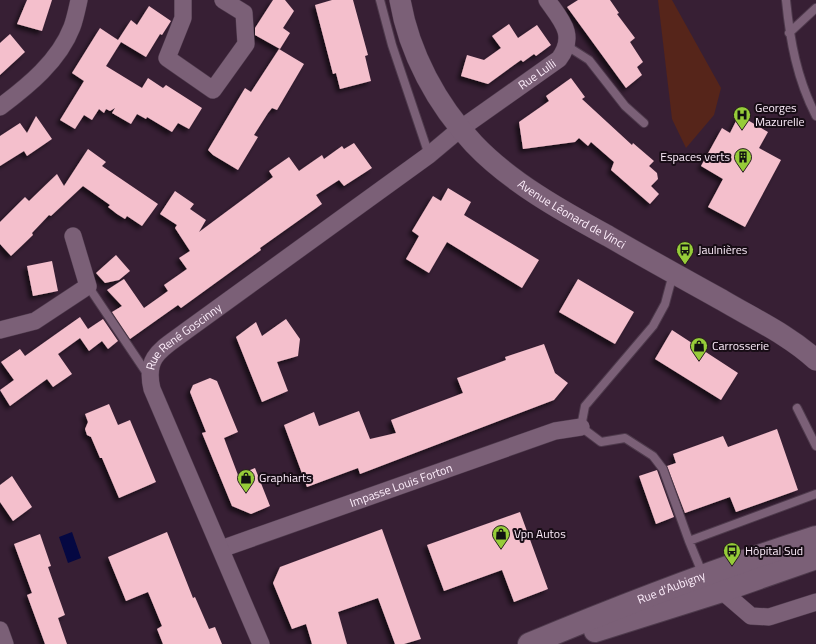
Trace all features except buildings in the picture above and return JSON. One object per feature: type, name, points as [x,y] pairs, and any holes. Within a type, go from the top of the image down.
[{"type":"main road","name":"Rue d'Aubigny","points":[[530,644],[595,617],[703,576],[778,554],[816,537]]},
{"type":"main road","name":"Rue d'Aubigny","points":[[546,644],[600,630],[722,591],[816,558]]},
{"type":"street","points":[[0,107],[41,73],[59,52],[72,27],[79,0]]},
{"type":"street","points":[[183,0],[183,18],[167,58],[213,90],[246,44],[244,13],[222,0]]},
{"type":"street","name":"Avenue Léonard de Vinci","points":[[400,0],[412,45],[443,104],[460,129],[491,160],[562,211],[779,333],[816,360]]},
{"type":"street","points":[[547,0],[563,24],[568,38],[567,46]]},
{"type":"street","name":"Rue Lulli","points":[[460,129],[551,66],[559,59],[567,46]]},
{"type":"street","name":"Rue René Goscinny","points":[[261,644],[222,549],[160,407],[149,376],[150,367],[158,352],[429,155],[460,129]]},
{"type":"street","points":[[0,330],[35,321],[88,286],[73,236]]},
{"type":"street","name":"Impasse Louis Forton","points":[[222,549],[555,431],[581,427]]},
{"type":"street","points":[[722,591],[751,616],[769,617],[816,602]]},
{"type":"street","points":[[0,630],[5,644]]},
{"type":"lane","points":[[380,0],[392,45],[429,155]]},
{"type":"lane","points":[[786,0],[789,33],[806,96],[816,116]]},
{"type":"lane","points":[[789,33],[816,8]]},
{"type":"lane","points":[[567,46],[589,60],[625,106],[644,123]]},
{"type":"lane","points":[[673,273],[665,304],[653,326],[585,406],[581,427],[601,442],[625,438],[653,456],[663,469],[703,576]]},
{"type":"lane","points":[[88,286],[149,376]]},
{"type":"lane","points":[[797,408],[816,446]]},
{"type":"lane","points":[[689,541],[816,494]]},
{"type":"lane","points":[[722,591],[734,579],[754,571]]},
{"type":"shaded area","points":[[658,0],[672,0],[721,88],[714,115],[686,148],[672,119]]},
{"type":"shaded area","points":[[72,532],[81,558],[68,563],[59,537]]},
{"type":"place","name":"Georges Mazurelle","points":[[742,130]]},
{"type":"place","name":"Espaces verts","points":[[743,172]]},
{"type":"place","name":"Jaulnières","points":[[685,265]]},
{"type":"place","name":"Carrosserie","points":[[699,361]]},
{"type":"place","name":"Graphiarts","points":[[246,493]]},
{"type":"place","name":"Vpn Autos","points":[[501,549]]},
{"type":"place","name":"Hôpital Sud","points":[[732,566]]}]
